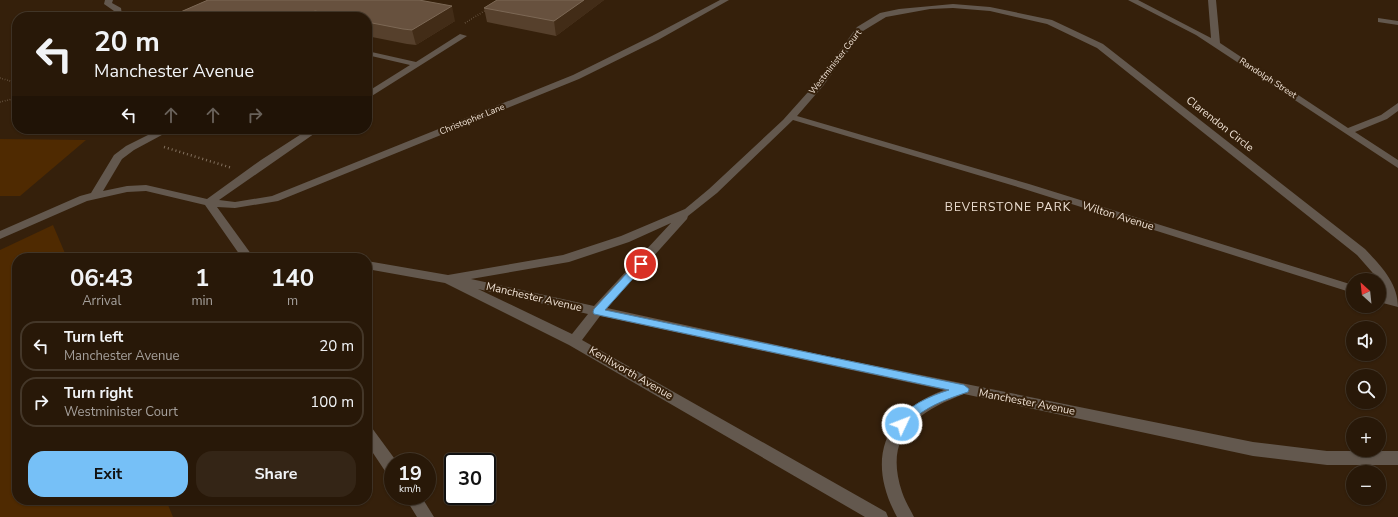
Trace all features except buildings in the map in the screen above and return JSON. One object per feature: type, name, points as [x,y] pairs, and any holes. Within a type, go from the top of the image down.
[{"type":"street","points":[[109,0],[108,4],[118,10],[118,12]]},
{"type":"street","name":"Christopher Lane","points":[[0,235],[67,204],[95,195],[127,189],[146,188],[208,203],[235,205],[274,199],[576,77],[655,38],[725,0]]},
{"type":"street","name":"Randolph Street","points":[[1132,0],[1179,21],[1398,165]]},
{"type":"street","points":[[1212,0],[1216,44]]},
{"type":"street","name":"Westminister Court","points":[[574,341],[671,229],[689,211],[713,192],[791,117],[820,84],[860,29],[871,22],[898,11],[930,6],[971,7],[998,11]]},
{"type":"street","name":"Clarendon Circle","points":[[998,11],[1028,16],[1065,28],[1100,46],[1361,252],[1379,271],[1397,302]]},
{"type":"street","points":[[1381,20],[1398,22]]},
{"type":"street","points":[[372,93],[415,64],[463,36]]},
{"type":"street","points":[[372,54],[415,64]]},
{"type":"street","points":[[1348,132],[1384,117],[1398,106]]},
{"type":"street","name":"Wilton Avenue","points":[[791,117],[1017,184],[1346,287]]},
{"type":"street","points":[[95,195],[118,157],[143,141],[158,134]]},
{"type":"street","points":[[244,253],[208,203],[265,162],[308,134]]},
{"type":"street","name":"Westminister Court","points":[[448,279],[565,259],[625,239],[689,211]]},
{"type":"street","name":"Kenilworth Avenue","points":[[372,266],[448,279],[496,304],[574,341],[880,517]]},
{"type":"street","name":"Manchester Avenue","points":[[448,279],[598,312],[1253,449],[1327,458],[1398,458]]},
{"type":"street","points":[[1386,299],[1397,302]]},
{"type":"street","points":[[906,517],[899,506],[892,487],[889,459],[893,442],[902,424],[913,413],[935,399],[964,389]]},
{"type":"street","points":[[372,439],[384,456]]},
{"type":"street","points":[[418,505],[426,517]]},
{"type":"path","points":[[462,26],[489,8]]},
{"type":"path","points":[[0,78],[12,82]]},
{"type":"path","points":[[0,102],[12,99]]},
{"type":"path","points":[[143,141],[232,168],[226,173]]},
{"type":"shaded area","points":[[0,139],[86,140],[20,196],[0,196]]},
{"type":"shaded area","points":[[53,225],[65,253],[12,253],[12,505],[168,505],[173,517],[0,517],[0,250]]},
{"type":"district","name":"BEVERSTONE PARK","points":[[1008,207]]},
{"type":"route","points":[[641,264],[598,312],[964,389],[935,399],[913,413],[902,424]]}]
